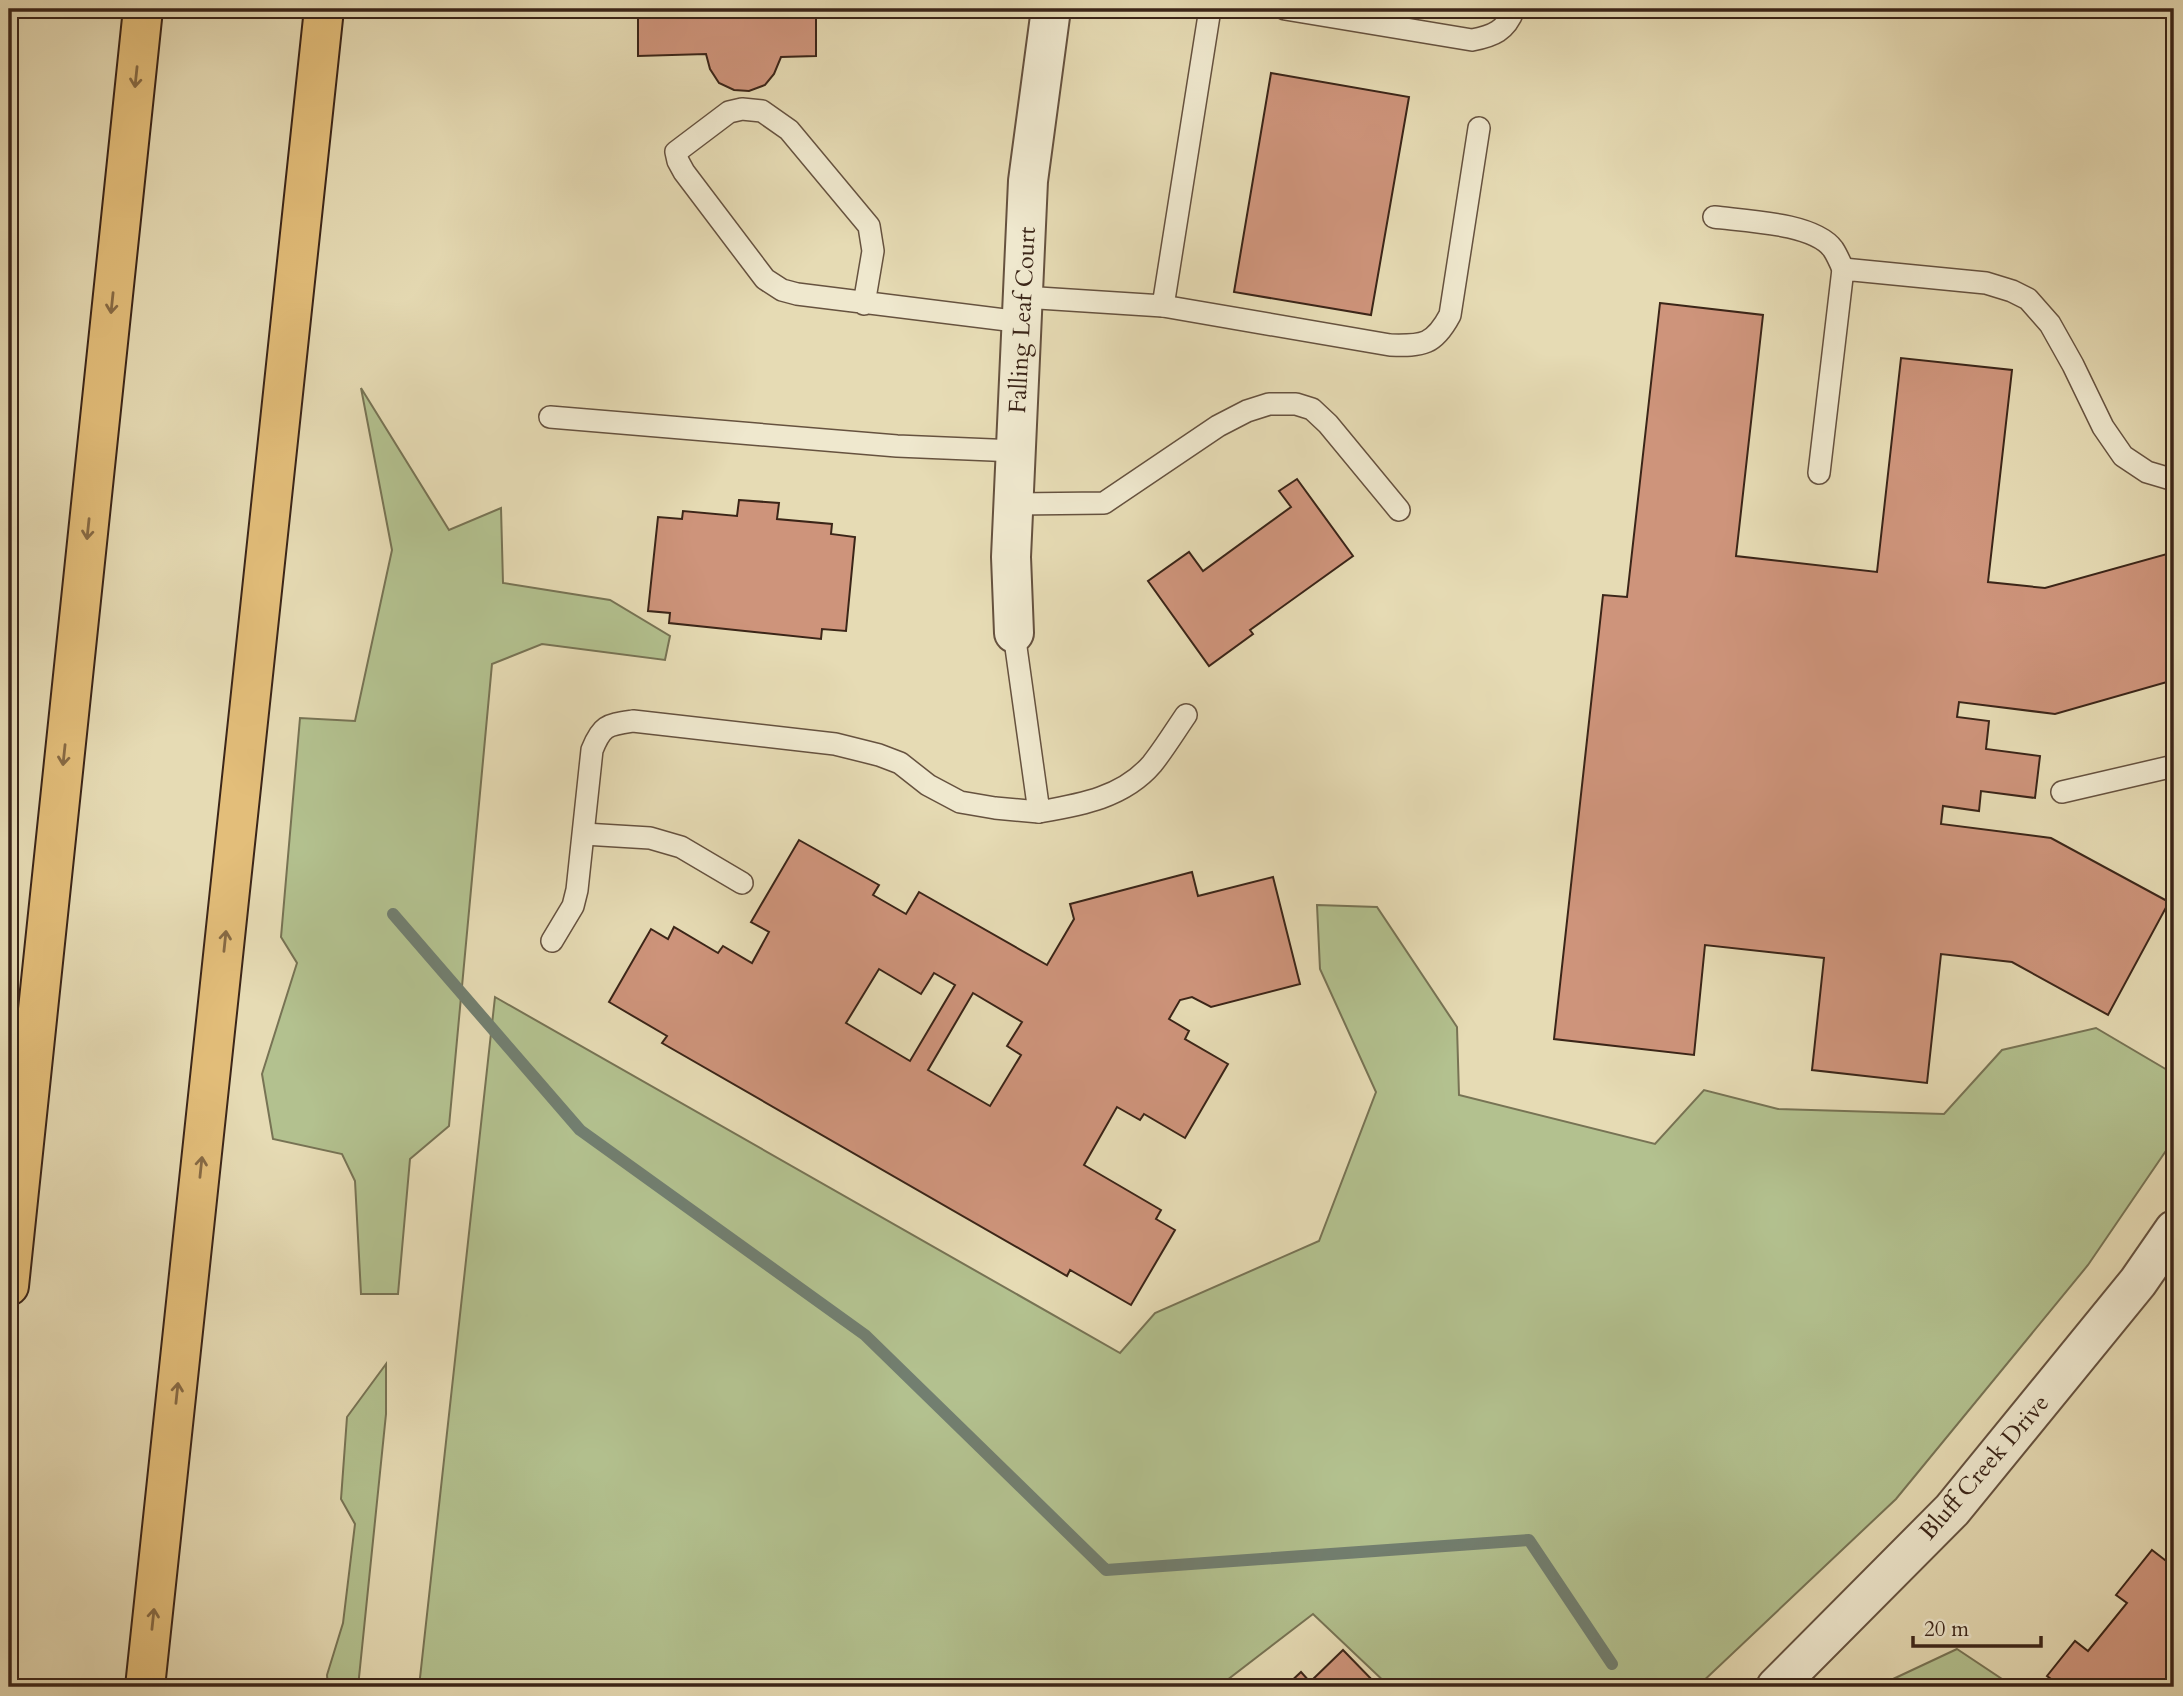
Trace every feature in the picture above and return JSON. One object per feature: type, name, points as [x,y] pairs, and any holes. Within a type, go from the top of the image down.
[{"type":"highway","points":[[9,1286],[143,9]]},
{"type":"highway","points":[[145,1687],[324,9]]},
{"type":"street","name":"Falling Leaf Court","points":[[1014,633],[1011,557],[1028,181],[1051,9]]},
{"type":"street","name":"Bluff Creek Drive","points":[[1776,1687],[1952,1510],[2138,1282],[2174,1230]]},
{"type":"lane","points":[[1163,306],[1210,9]]},
{"type":"lane","points":[[1284,9],[1472,40],[1494,36],[1510,19],[1514,9]]},
{"type":"lane","points":[[864,304],[873,251],[869,226],[789,130],[762,111],[742,109],[730,112],[676,152],[684,173],[765,279],[782,290],[797,294],[864,304],[1022,310],[1163,306],[1390,345],[1412,346],[1427,342],[1441,331],[1450,315],[1479,128]]},
{"type":"lane","points":[[1714,217],[1802,229],[1819,237],[1832,248],[1843,269],[1819,473]]},
{"type":"lane","points":[[1843,269],[1986,283],[2028,299],[2050,324],[2103,427],[2123,456],[2147,472],[2174,480]]},
{"type":"lane","points":[[1013,504],[1104,503],[1217,426],[1247,411],[1269,404],[1296,404],[1312,409],[1328,424],[1399,509]]},
{"type":"lane","points":[[550,417],[897,446],[1016,451]]},
{"type":"lane","points":[[1014,633],[1039,812]]},
{"type":"lane","points":[[552,941],[573,906],[580,872],[592,750],[600,731],[614,724],[633,721],[835,744],[900,763],[928,785],[960,802],[1039,812],[1091,803],[1122,788],[1150,766],[1186,715]]},
{"type":"lane","points":[[2062,792],[2174,766]]},
{"type":"lane","points":[[584,834],[650,838],[681,847],[742,883]]},
{"type":"green space","points":[[361,388],[449,530],[501,508],[503,583],[610,600],[670,636],[665,660],[542,644],[492,664],[449,1126],[410,1159],[398,1294],[361,1294],[355,1181],[342,1154],[273,1139],[262,1074],[297,963],[281,937],[300,718],[355,721],[392,550]]},
{"type":"green space","points":[[1317,905],[1377,907],[1457,1027],[1459,1095],[1655,1144],[1704,1090],[1778,1109],[1944,1114],[2002,1050],[2096,1028],[2174,1074],[2174,1139],[2088,1265],[1896,1499],[1697,1687],[1390,1687],[1313,1614],[1218,1687],[419,1687],[495,997],[1120,1353],[1155,1313],[1319,1241],[1376,1092],[1320,969]]},
{"type":"green space","points":[[386,1364],[386,1414],[358,1687],[328,1687],[327,1675],[343,1623],[355,1524],[341,1499],[347,1417]]},
{"type":"green space","points":[[1957,1649],[2014,1687],[1876,1687]]},
{"type":"building","points":[[638,9],[816,9],[816,56],[781,57],[774,74],[765,85],[749,91],[734,90],[719,83],[710,69],[706,54],[638,56]]},
{"type":"building","points":[[1271,73],[1409,97],[1371,315],[1234,292]]},
{"type":"building","points":[[1660,303],[1763,315],[1736,556],[1877,572],[1901,358],[2012,370],[1988,582],[2045,588],[2174,552],[2174,680],[2055,714],[1959,702],[1957,717],[1989,721],[1986,749],[2040,756],[2035,798],[1981,791],[1979,811],[1943,806],[1941,824],[2051,838],[2169,902],[2108,1015],[2012,962],[1941,954],[1927,1083],[1812,1070],[1824,958],[1705,945],[1694,1055],[1554,1039],[1603,595],[1627,597]]},
{"type":"building","points":[[1297,479],[1353,556],[1250,630],[1253,634],[1209,666],[1148,581],[1189,552],[1203,571],[1291,507],[1279,491]]},
{"type":"building","points":[[739,500],[779,503],[777,519],[832,524],[831,534],[855,537],[846,631],[822,629],[821,639],[669,623],[670,613],[648,611],[658,517],[682,519],[683,511],[737,516]]},
{"type":"building","points":[[799,840],[879,885],[873,895],[906,914],[919,892],[1047,965],[1074,919],[1070,904],[1192,872],[1198,896],[1273,877],[1300,984],[1211,1007],[1192,997],[1180,1000],[1169,1019],[1189,1031],[1185,1039],[1228,1064],[1185,1138],[1144,1114],[1140,1120],[1117,1107],[1084,1165],[1161,1210],[1156,1219],[1175,1230],[1131,1305],[1070,1270],[1067,1276],[662,1043],[667,1036],[609,1002],[651,929],[668,939],[674,927],[718,953],[723,946],[752,963],[769,932],[751,922]],"holes":[[[879,969],[921,994],[934,973],[955,985],[910,1061],[846,1023]],[[973,993],[1022,1022],[1007,1046],[1021,1055],[990,1106],[928,1070]]]},
{"type":"building","points":[[2152,1550],[2174,1567],[2174,1682],[2170,1678],[2163,1687],[2062,1687],[2047,1676],[2075,1641],[2088,1651],[2127,1603],[2116,1595]]},
{"type":"building","points":[[1343,1650],[1379,1687],[1285,1687],[1301,1672],[1310,1682]]},
{"type":"waterway","points":[[393,914],[580,1130],[865,1335],[1106,1570],[1529,1540],[1612,1664]]}]
